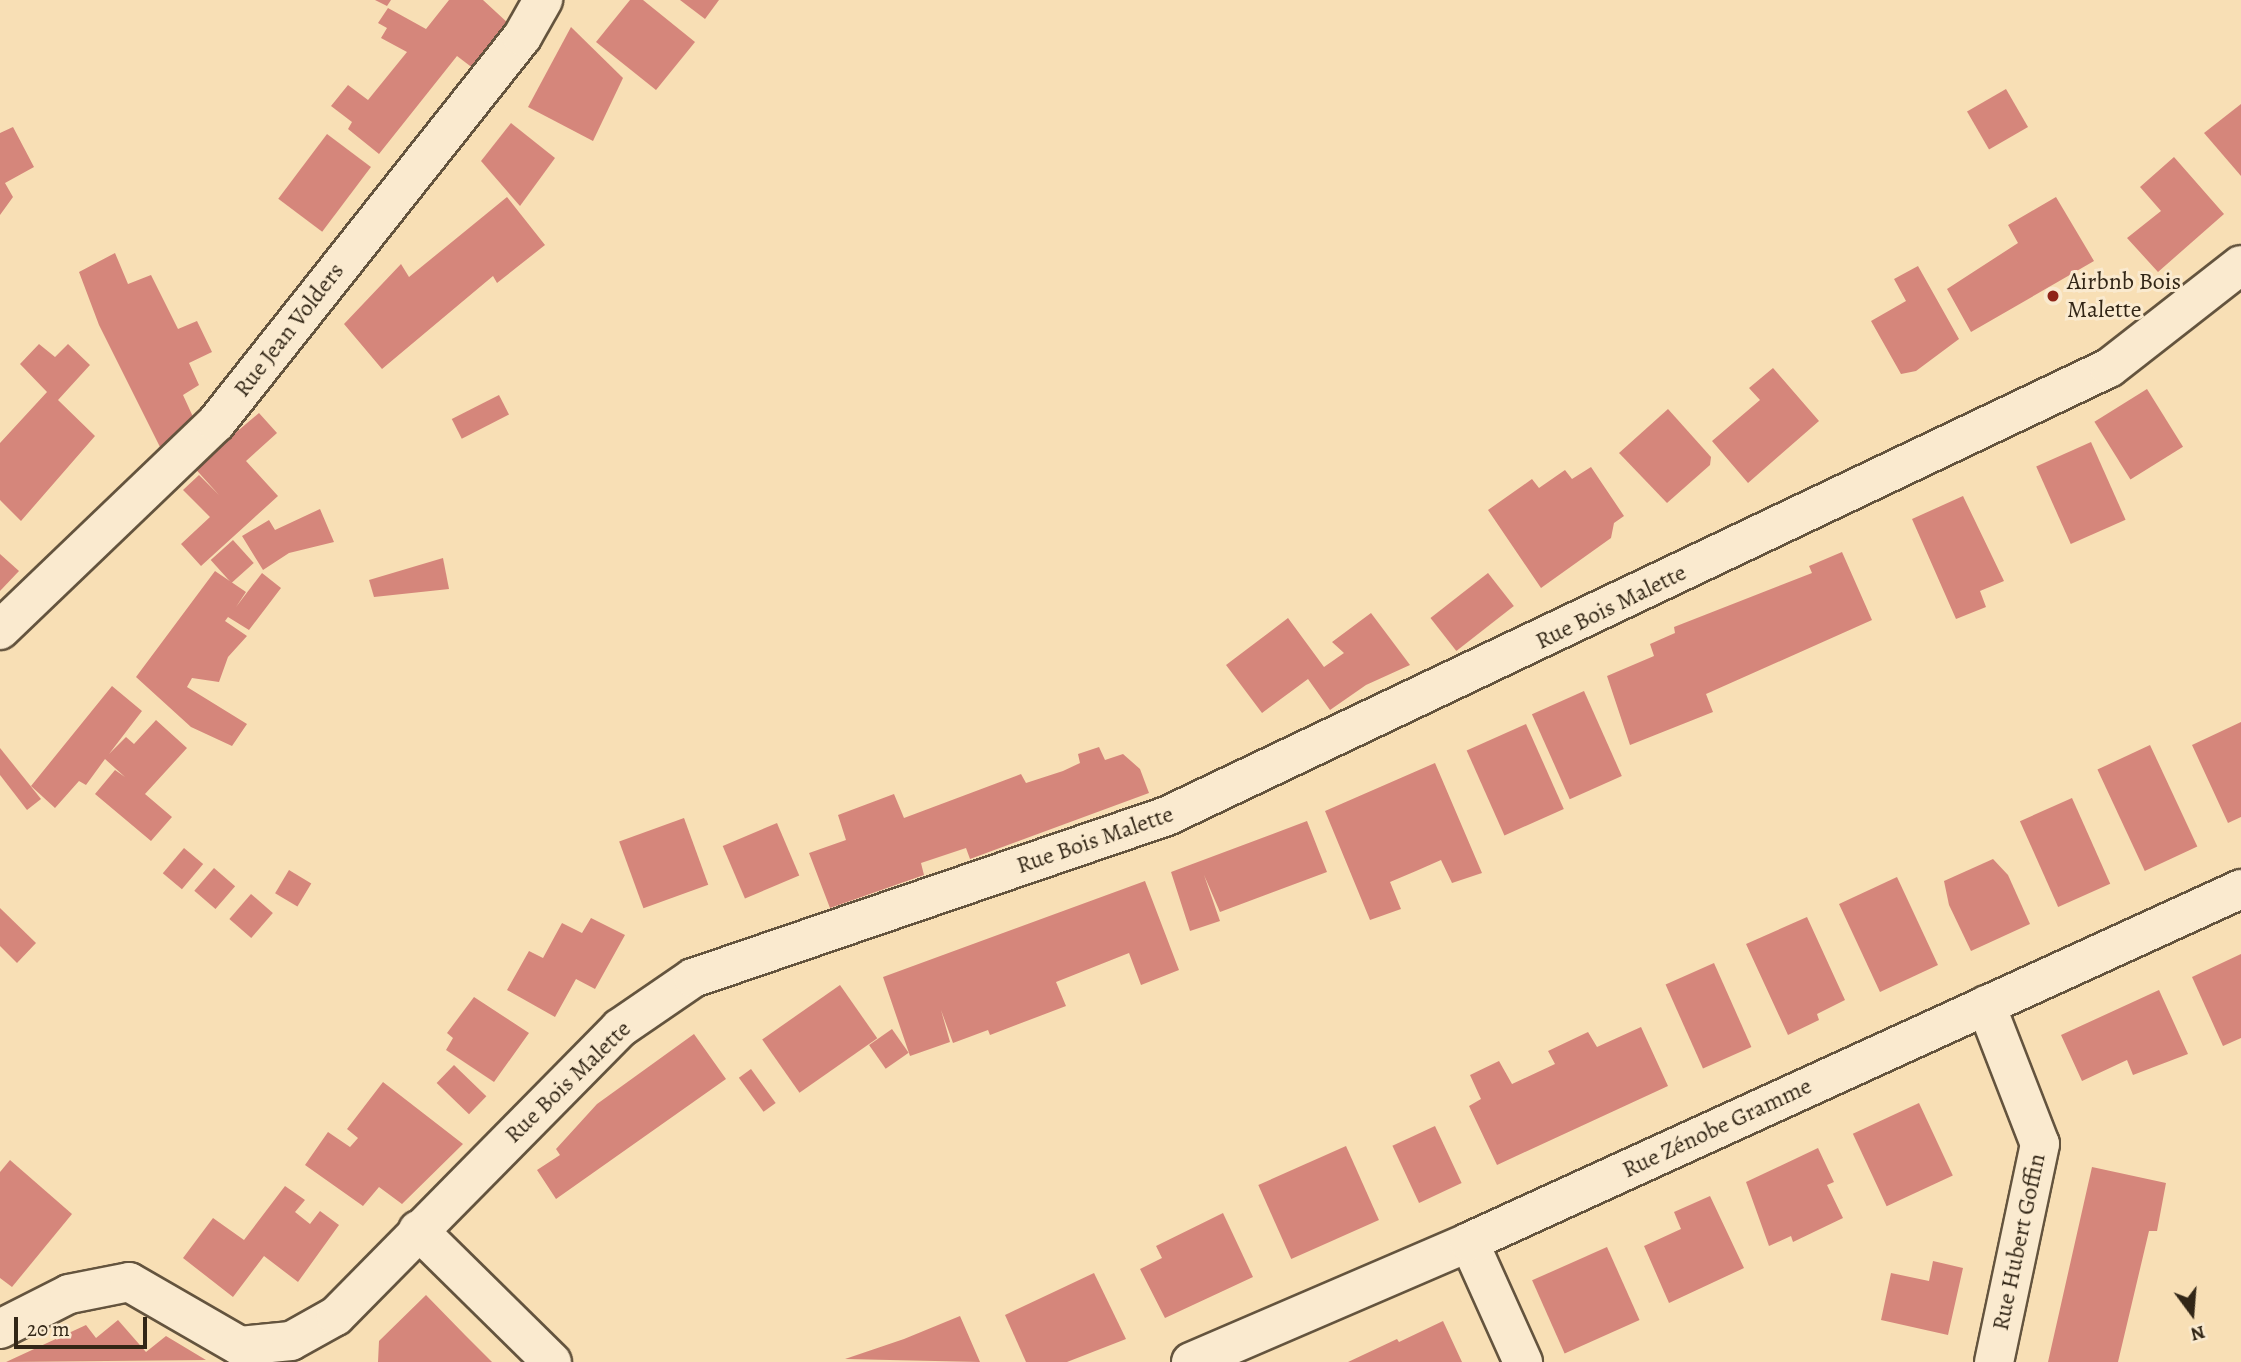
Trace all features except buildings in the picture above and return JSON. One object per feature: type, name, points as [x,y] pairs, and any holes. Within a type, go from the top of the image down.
[{"type":"street","name":"Rue Jean Volders","points":[[0,630],[216,424],[522,37],[543,0]]},
{"type":"street","name":"Rue Bois Malette","points":[[0,1329],[69,1294],[129,1282],[240,1346],[291,1341],[336,1316],[620,1028],[693,978],[1167,816],[2109,368],[2241,265]]},
{"type":"street","name":"Rue Zénobe Gramme","points":[[1191,1362],[1469,1242],[2241,889]]},
{"type":"street","name":"Rue Hubert Goffin","points":[[1986,1005],[2040,1144],[1994,1362]]},
{"type":"street","points":[[418,1230],[552,1362]]},
{"type":"street","points":[[1469,1242],[1523,1362]]},
{"type":"place","name":"Airbnb Bois Malette","points":[[2053,296]]}]
